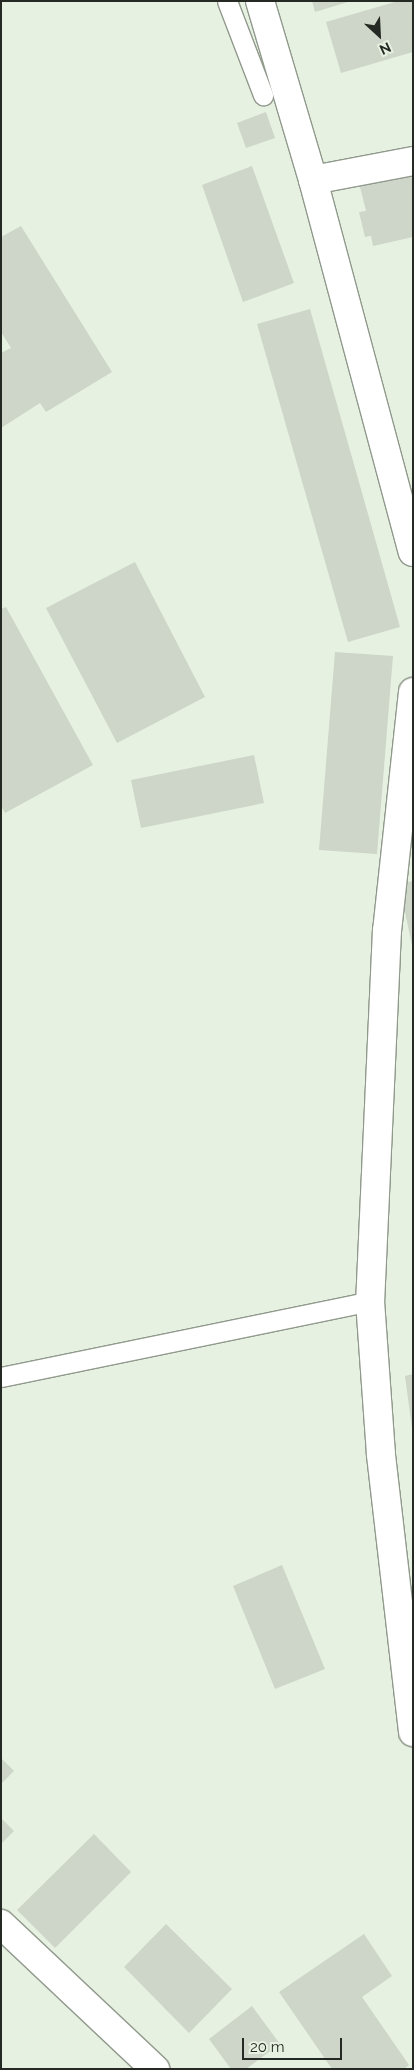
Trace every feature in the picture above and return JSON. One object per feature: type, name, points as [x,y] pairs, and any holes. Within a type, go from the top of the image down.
[{"type":"street","points":[[260,1],[313,180],[413,552]]},
{"type":"street","points":[[313,180],[413,161]]},
{"type":"street","points":[[413,692],[405,828],[387,930],[370,1302],[380,1456],[413,1732]]},
{"type":"street","points":[[1,1924],[155,2069]]},
{"type":"lane","points":[[227,1],[263,96]]},
{"type":"lane","points":[[1,1377],[370,1302]]},
{"type":"building","points":[[312,1],[348,1],[348,2],[315,12]]},
{"type":"building","points":[[398,1],[413,1],[413,52],[341,73],[326,22]]},
{"type":"building","points":[[266,112],[275,138],[246,148],[237,123]]},
{"type":"building","points":[[252,166],[294,283],[243,302],[202,185]]},
{"type":"building","points":[[413,171],[413,237],[373,246],[371,236],[365,237],[359,212],[366,211],[359,183]]},
{"type":"building","points":[[21,226],[112,372],[46,412],[40,403],[1,428],[1,353],[11,348],[1,332],[1,237]]},
{"type":"building","points":[[310,309],[400,627],[348,642],[257,324]]},
{"type":"building","points":[[135,562],[205,697],[117,743],[46,608]]},
{"type":"building","points":[[6,607],[93,765],[5,813],[1,806],[1,609]]},
{"type":"building","points":[[335,652],[393,656],[377,854],[319,850]]},
{"type":"building","points":[[254,755],[264,803],[141,828],[131,780]]},
{"type":"building","points":[[413,881],[413,945],[412,945],[399,884]]},
{"type":"building","points":[[413,1374],[413,1428],[412,1428],[405,1376]]},
{"type":"building","points":[[282,1565],[325,1669],[275,1689],[233,1586]]},
{"type":"building","points":[[1,1758],[14,1771],[1,1784]]},
{"type":"building","points":[[1,1818],[14,1831],[1,1844]]},
{"type":"building","points":[[94,1834],[131,1872],[55,1948],[17,1910]]},
{"type":"building","points":[[166,1924],[232,1989],[189,2033],[124,1967]]},
{"type":"building","points":[[364,1934],[392,1976],[362,1997],[409,2065],[404,2069],[332,2069],[279,1992]]},
{"type":"building","points":[[252,2006],[280,2044],[246,2069],[231,2069],[209,2039]]}]
